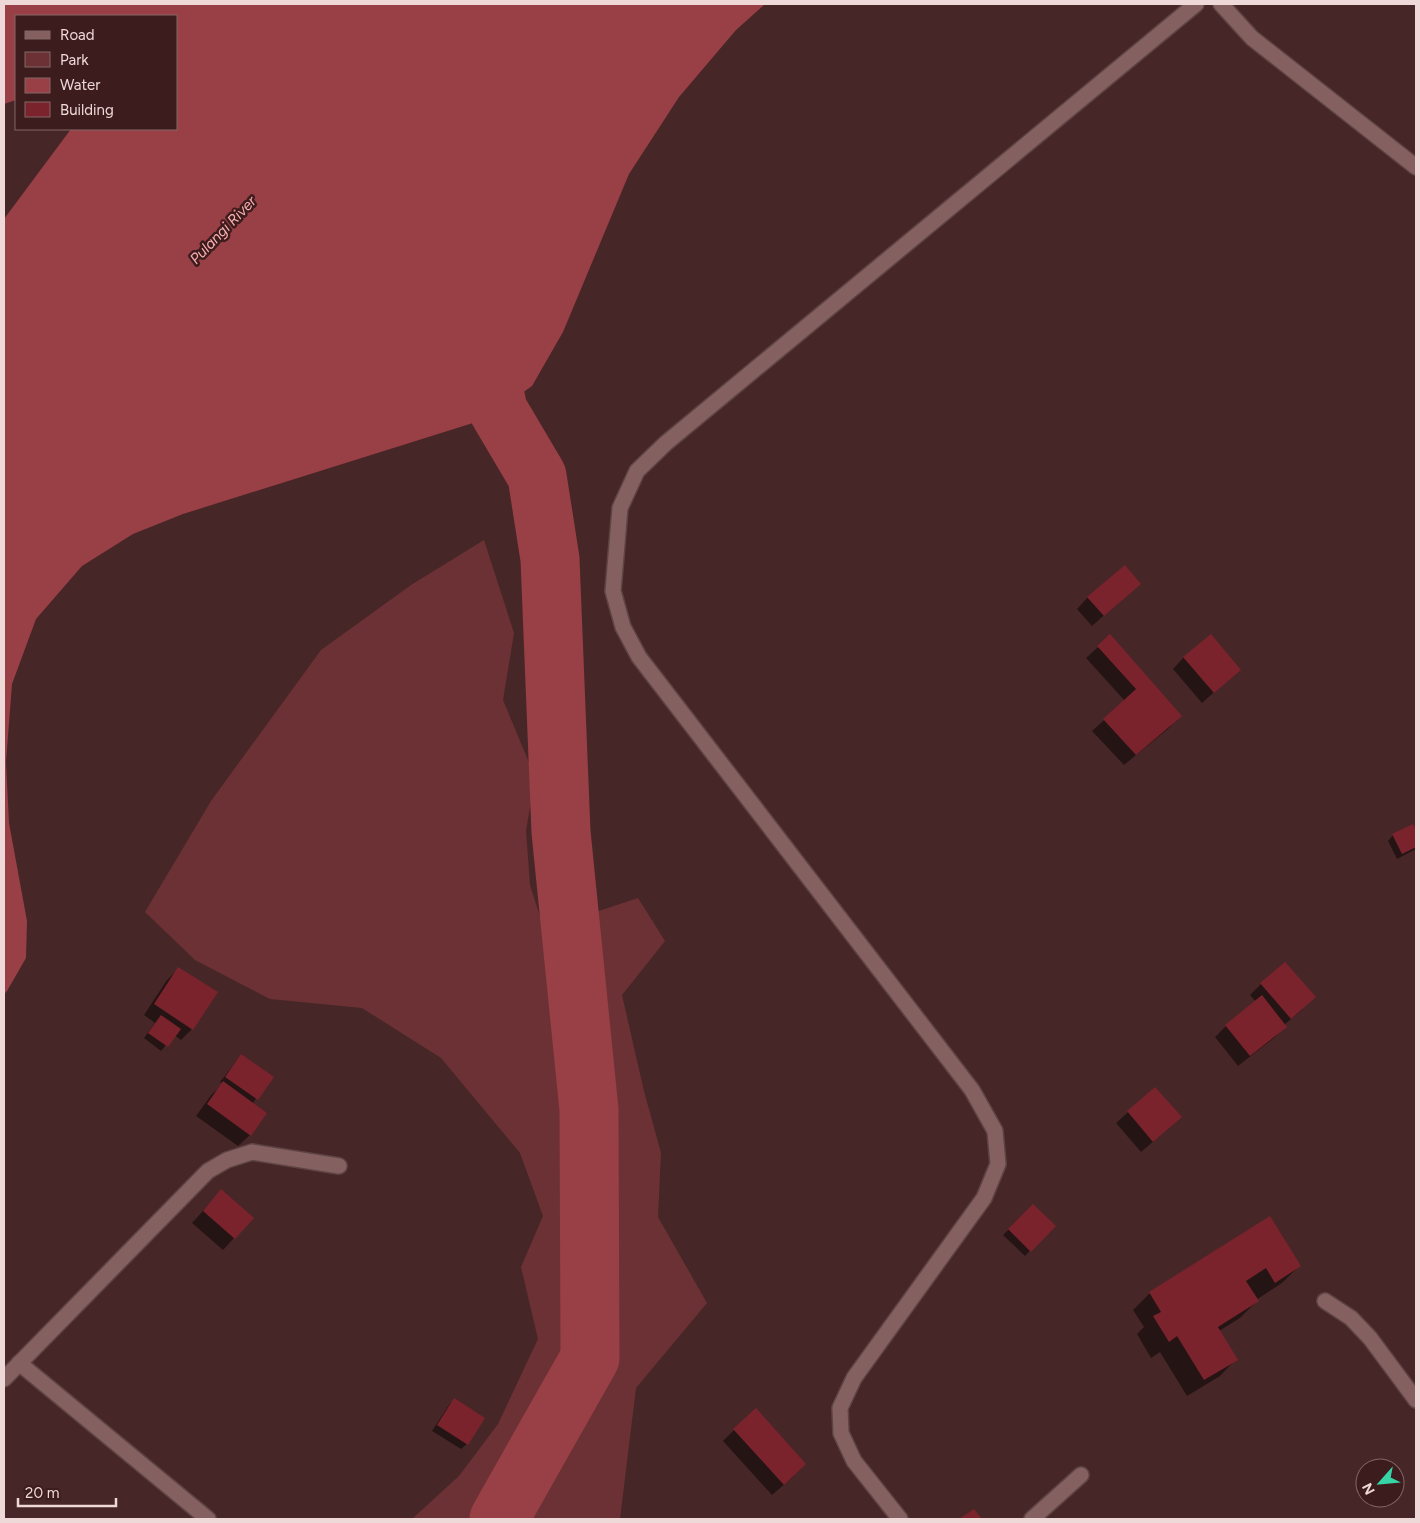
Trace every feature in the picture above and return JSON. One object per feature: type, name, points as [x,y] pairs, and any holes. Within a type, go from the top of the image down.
[{"type":"street","points":[[900,1519],[854,1461],[841,1433],[840,1408],[854,1378],[984,1198],[998,1164],[995,1131],[972,1090],[639,658],[623,627],[613,591],[620,508],[637,471],[666,443],[1196,4]]},
{"type":"street","points":[[1221,4],[1252,38],[1416,167]]},
{"type":"street","points":[[4,1379],[208,1170],[227,1160],[252,1152],[339,1166]]},
{"type":"street","points":[[1325,1301],[1351,1318],[1370,1338],[1416,1400]]},
{"type":"street","points":[[19,1363],[208,1519]]},
{"type":"street","points":[[1032,1519],[1081,1475]]},
{"type":"green space","points":[[484,540],[514,633],[503,700],[535,777],[526,831],[530,885],[544,929],[638,898],[665,941],[622,995],[644,1091],[661,1153],[658,1217],[707,1303],[636,1388],[620,1519],[412,1519],[459,1476],[498,1424],[538,1339],[521,1267],[543,1216],[520,1153],[441,1058],[362,1008],[270,999],[195,960],[145,912],[211,801],[321,650],[411,585]]},
{"type":"water","name":"Pulangi River","points":[[4,4],[765,4],[736,30],[679,97],[629,174],[563,332],[532,386],[498,410],[473,423],[183,514],[133,534],[82,566],[36,619],[12,684],[6,762],[9,823],[27,921],[26,958],[4,994],[4,219],[70,130],[178,130],[178,15],[15,15],[15,100],[4,104]]},
{"type":"building","points":[[1125,565],[1141,584],[1104,616],[1087,597]]},
{"type":"building","points":[[1110,634],[1182,716],[1136,755],[1103,719],[1136,689],[1097,646]]},
{"type":"building","points":[[1211,634],[1241,670],[1214,693],[1183,657]]},
{"type":"building","points":[[1413,824],[1416,830],[1416,847],[1402,854],[1392,834]]},
{"type":"building","points":[[1285,962],[1316,997],[1291,1019],[1260,983]]},
{"type":"building","points":[[178,967],[218,992],[193,1030],[154,1004]]},
{"type":"building","points":[[1262,995],[1287,1027],[1250,1056],[1225,1025]]},
{"type":"building","points":[[161,1015],[181,1029],[168,1047],[148,1033]]},
{"type":"building","points":[[241,1054],[274,1077],[258,1100],[225,1077]]},
{"type":"building","points":[[223,1081],[267,1113],[251,1136],[207,1104]]},
{"type":"building","points":[[1155,1087],[1182,1117],[1153,1142],[1127,1111]]},
{"type":"building","points":[[221,1189],[254,1218],[235,1239],[203,1211]]},
{"type":"building","points":[[1033,1204],[1056,1226],[1031,1252],[1008,1229]]},
{"type":"building","points":[[1270,1216],[1301,1266],[1275,1283],[1266,1268],[1246,1281],[1259,1301],[1218,1327],[1238,1360],[1204,1380],[1177,1336],[1169,1342],[1153,1316],[1161,1312],[1149,1292]]},
{"type":"building","points":[[454,1398],[485,1418],[468,1445],[437,1425]]},
{"type":"building","points":[[756,1408],[806,1464],[784,1485],[733,1429]]},
{"type":"building","points":[[974,1509],[982,1519],[959,1519]]},
{"type":"waterway","points":[[482,331],[498,410],[537,476],[550,559],[561,832],[589,1110],[590,1358],[499,1519]]}]
